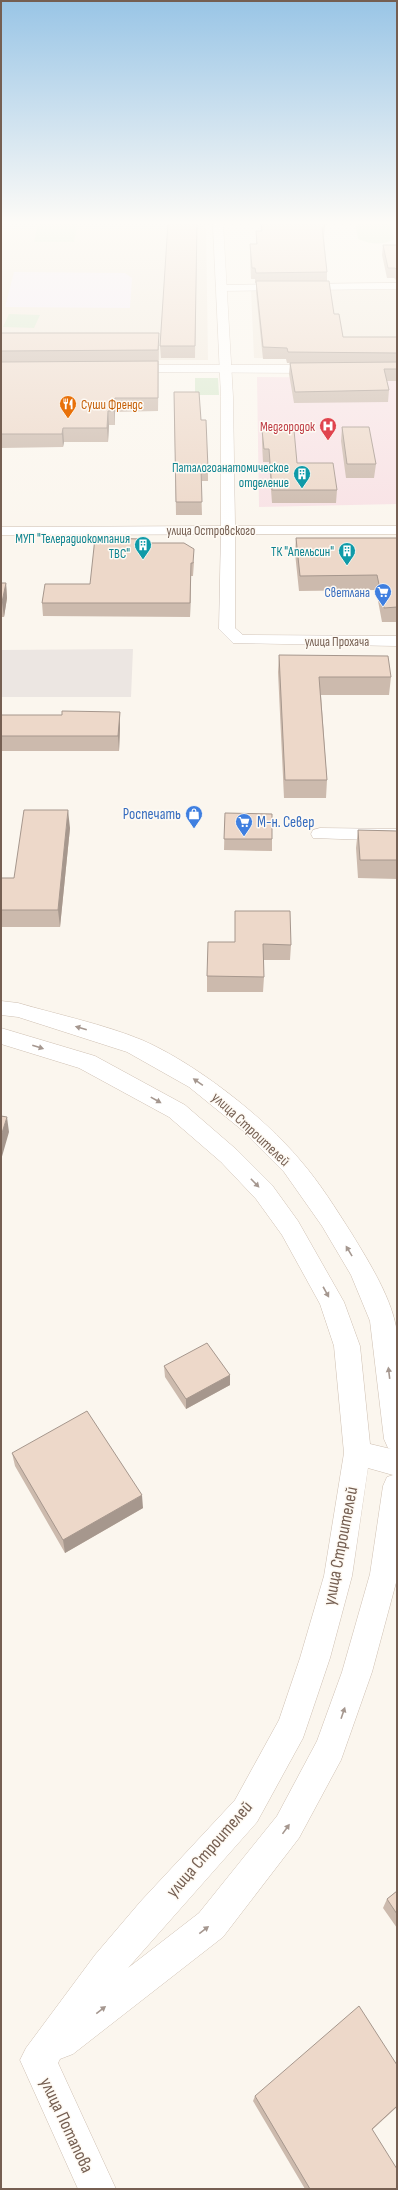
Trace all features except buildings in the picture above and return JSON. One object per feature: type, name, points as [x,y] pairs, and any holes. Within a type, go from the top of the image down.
[{"type":"street","name":"улица Прохача","points":[[222,325],[227,397],[227,629],[239,640],[397,642]]},
{"type":"street","points":[[113,369],[329,369]]},
{"type":"street","name":"улица Островского","points":[[1,531],[397,530]]},
{"type":"street","points":[[320,834],[397,835]]},
{"type":"street","name":"улица Строителей","points":[[1,1008],[18,1010],[99,1034],[142,1050],[197,1081],[250,1124],[292,1166],[330,1220],[361,1271],[383,1321],[397,1439]]},
{"type":"street","name":"улица Строителей","points":[[1,1036],[87,1062],[177,1111],[228,1156],[264,1192],[290,1228],[332,1302],[347,1346],[357,1453],[338,1576],[315,1658],[292,1727],[246,1811],[153,1913],[107,1967],[38,2060]]},
{"type":"street","points":[[357,1453],[397,1463]]},
{"type":"street","points":[[38,2060],[210,1925],[288,1827],[330,1749],[357,1672],[384,1574],[397,1486]]},
{"type":"street","name":"улица Потапова","points":[[38,2060],[97,2189]]},
{"type":"shaded area","points":[[1,325],[207,325],[208,360],[1,360]]},
{"type":"shaded area","points":[[253,325],[397,325],[397,359],[254,358]]},
{"type":"shaded area","name":"Медгородок","points":[[257,377],[397,378],[397,504],[259,507]]},
{"type":"shaded area","points":[[133,649],[131,697],[1,697],[1,650]]},
{"type":"green space","points":[[4,325],[35,325],[34,328],[3,327]]},
{"type":"green space","points":[[195,378],[218,378],[219,395],[195,395]]},
{"type":"place","name":"Суши Френдс","points":[[68,419]]},
{"type":"place","name":"Медгородок","points":[[328,441]]},
{"type":"place","name":"Паталогоанатомическое отделение","points":[[302,489]]},
{"type":"place","name":"МУП \"Телерадиокомпания ТВС\"","points":[[143,560]]},
{"type":"place","name":"ТК \"Апельсин\"","points":[[347,566]]},
{"type":"place","name":"Светлана","points":[[383,607]]},
{"type":"place","name":"Роспечать","points":[[194,829]]},
{"type":"place","name":"М-н. Север","points":[[244,837]]}]
